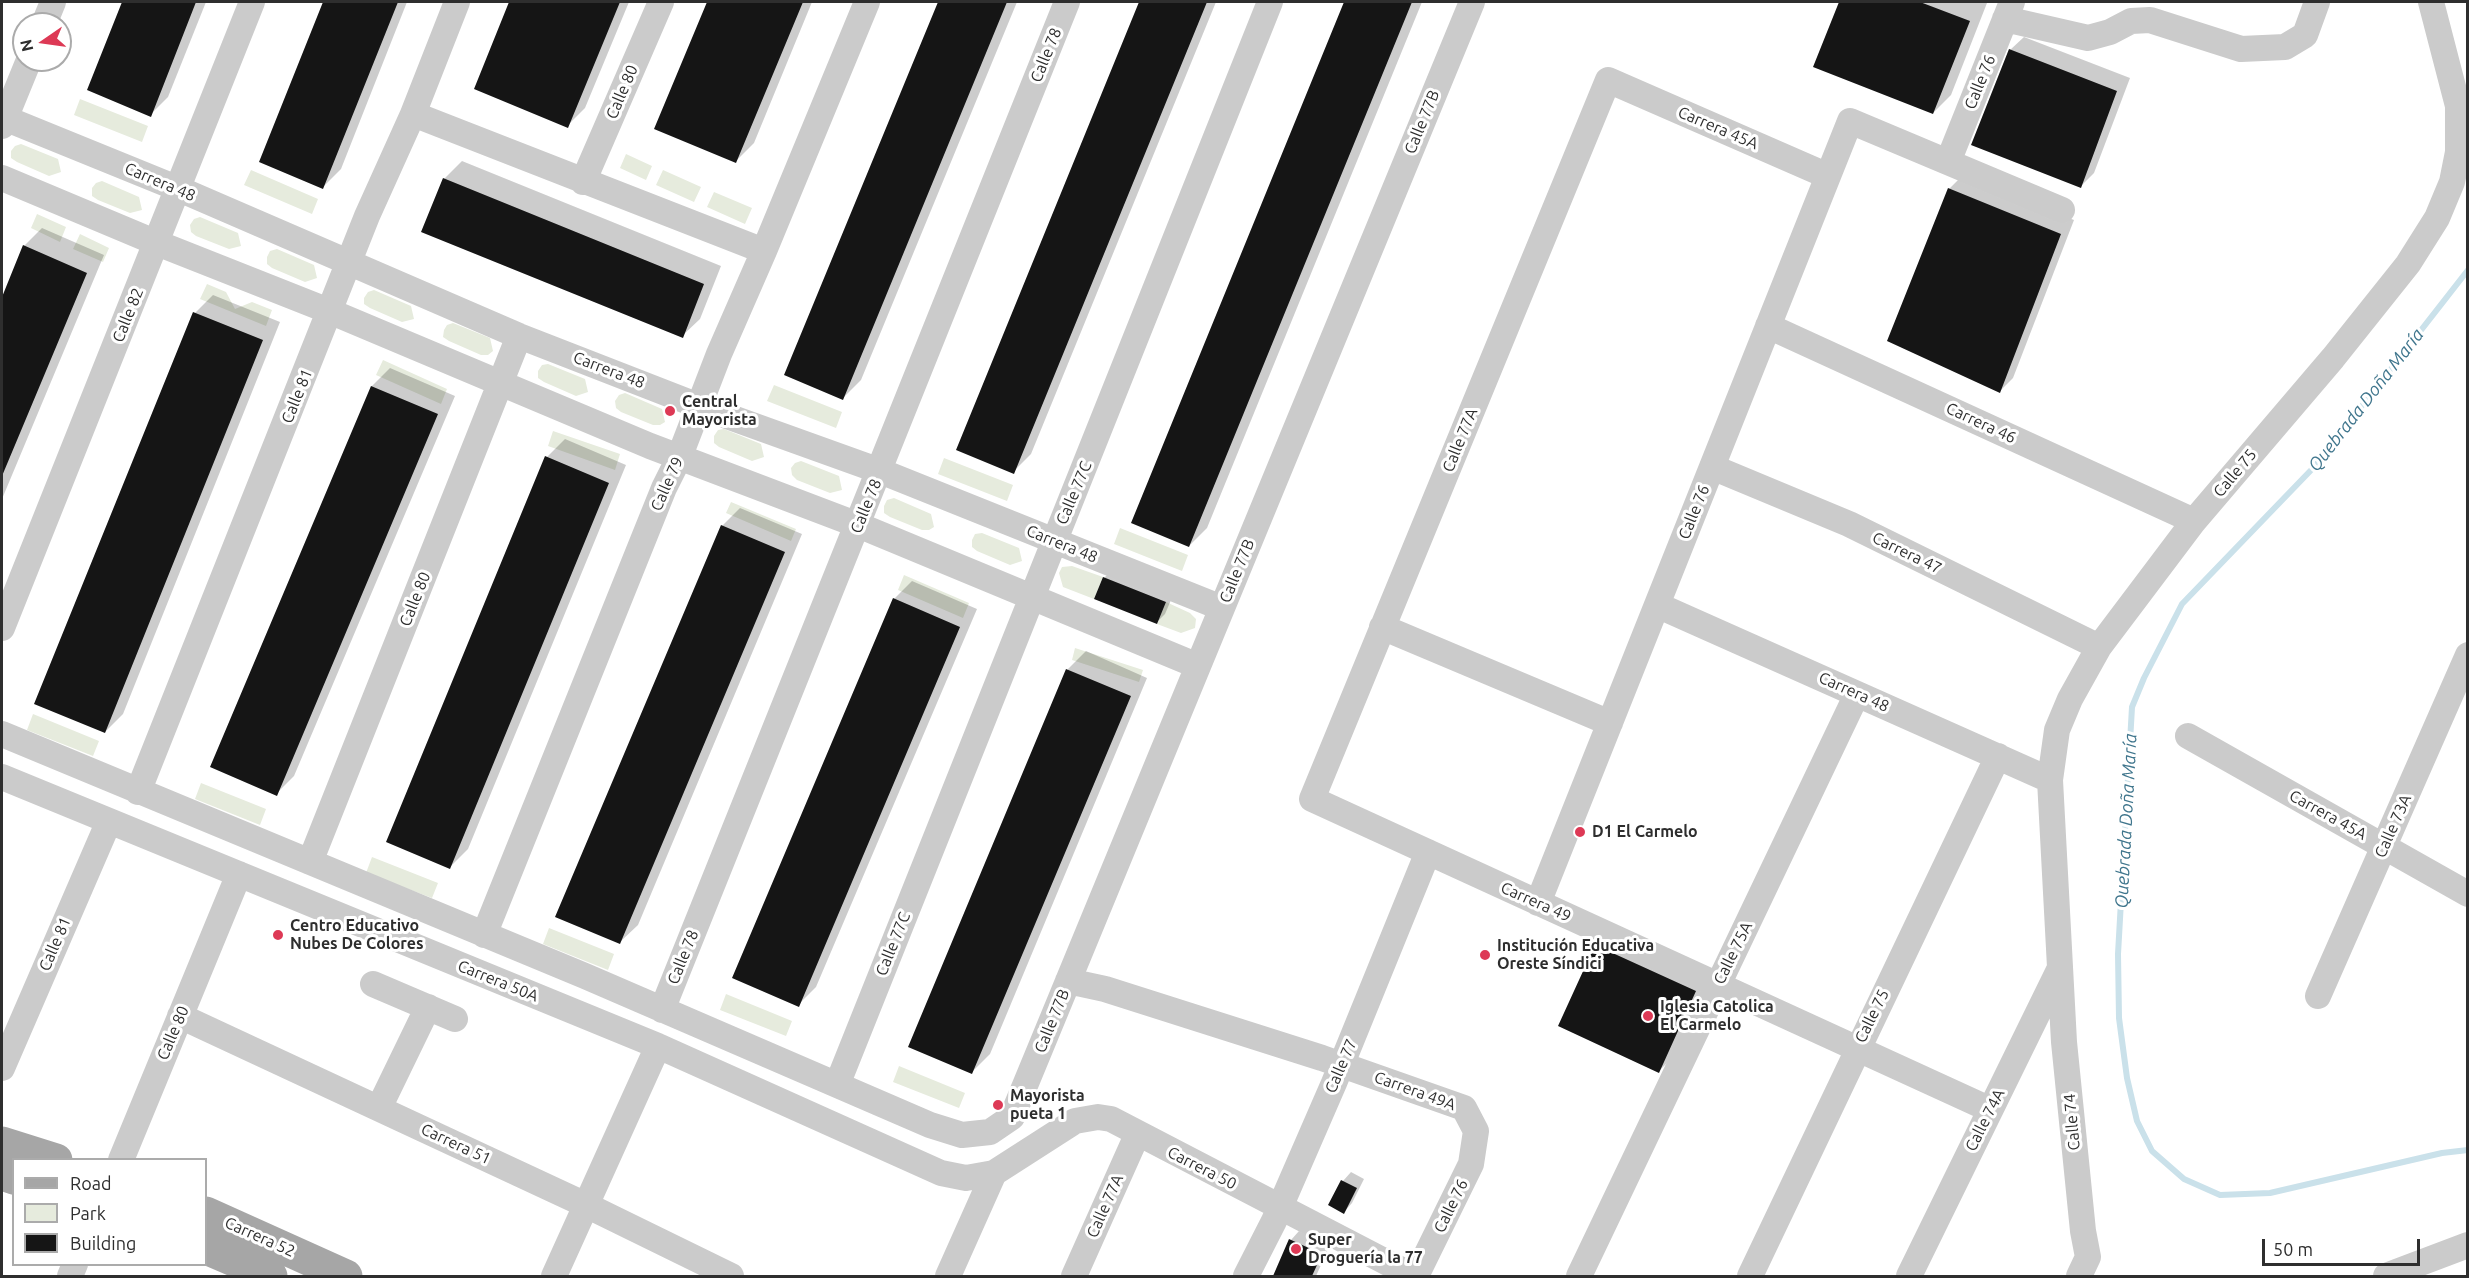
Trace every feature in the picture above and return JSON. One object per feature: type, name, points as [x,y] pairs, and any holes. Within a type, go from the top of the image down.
[{"type":"main road","points":[[2,1143],[50,1158]]},
{"type":"main road","name":"Carrera 52","points":[[207,1213],[346,1276]]},
{"type":"main road","name":"Carrera 52","points":[[207,1248],[271,1276]]},
{"type":"street","name":"Calle 82","points":[[2,628],[252,2]]},
{"type":"street","name":"Calle 81","points":[[138,792],[348,263],[413,114],[457,2]]},
{"type":"street","name":"Calle 80","points":[[583,182],[661,2]]},
{"type":"street","name":"Calle 79","points":[[484,935],[659,498],[679,458],[719,354],[867,2]]},
{"type":"street","name":"Calle 78","points":[[662,1010],[1067,2]]},
{"type":"street","name":"Calle 77C","points":[[837,1085],[1270,2]]},
{"type":"street","name":"Calle 77B","points":[[837,1085],[930,1125],[962,1135],[990,1132],[1012,1117],[1472,2]]},
{"type":"street","points":[[2008,10],[2088,38],[2110,32],[2131,21],[2150,20],[2241,49],[2284,47],[2305,36],[2318,2]]},
{"type":"street","name":"Calle 75","points":[[2062,964],[2050,780],[2057,730],[2070,699],[2099,647],[2194,521],[2333,358],[2408,264],[2437,218],[2452,182],[2458,152],[2458,106],[2431,2]]},
{"type":"street","name":"Calle 76","points":[[1538,903],[1850,121],[1948,162],[2008,10]]},
{"type":"street","points":[[2,120],[24,72]]},
{"type":"street","name":"Carrera 45A","points":[[1608,80],[1828,176]]},
{"type":"street","name":"Calle 77A","points":[[1312,799],[1608,80]]},
{"type":"street","points":[[413,114],[764,251]]},
{"type":"street","name":"Carrera 48","points":[[2,120],[179,189],[519,336],[699,406],[880,471],[1222,608]]},
{"type":"street","points":[[1948,162],[2062,210]]},
{"type":"street","points":[[2,178],[157,243],[329,311],[679,458],[858,525],[1198,666]]},
{"type":"street","name":"Carrera 46","points":[[1768,326],[2194,521]]},
{"type":"street","name":"Calle 80","points":[[310,862],[519,336]]},
{"type":"street","name":"Carrera 47","points":[[1712,467],[1849,524],[2099,647]]},
{"type":"street","name":"Carrera 48","points":[[1657,605],[2050,780]]},
{"type":"street","points":[[1382,627],[1610,723]]},
{"type":"street","name":"Calle 73A","points":[[2318,996],[2468,655]]},
{"type":"street","name":"Calle 75A","points":[[1579,1276],[1693,1032],[1718,985],[1857,694]]},
{"type":"street","points":[[2,734],[837,1085]]},
{"type":"street","name":"Carrera 45A","points":[[2188,736],[2468,894]]},
{"type":"street","name":"Calle 75","points":[[1750,1276],[1998,756]]},
{"type":"street","name":"Carrera 50A","points":[[2,777],[658,1046],[941,1173],[966,1178],[994,1173]]},
{"type":"street","name":"Carrera 49","points":[[1312,799],[1989,1109]]},
{"type":"street","name":"Calle 81","points":[[2,1068],[109,821]]},
{"type":"street","name":"Calle 77","points":[[1246,1276],[1342,1065],[1428,852]]},
{"type":"street","name":"Calle 80","points":[[122,1158],[239,874]]},
{"type":"street","name":"Calle 74","points":[[2062,964],[2064,1042],[2081,1220],[2089,1270]]},
{"type":"street","name":"Calle 74A","points":[[1909,1276],[2062,964]]},
{"type":"street","name":"Carrera 49A","points":[[1068,981],[1105,989],[1342,1065],[1464,1108],[1476,1131]]},
{"type":"street","points":[[373,984],[455,1019]]},
{"type":"street","points":[[379,1108],[428,1007]]},
{"type":"street","name":"Carrera 51","points":[[180,1016],[586,1205],[731,1276]]},
{"type":"street","points":[[2022,1048],[2040,1037],[2064,1042]]},
{"type":"street","points":[[554,1276],[658,1046]]},
{"type":"street","name":"Carrera 50","points":[[994,1173],[1075,1121],[1098,1117],[1111,1119],[1137,1135],[1415,1276]]},
{"type":"street","name":"Calle 76","points":[[1415,1276],[1471,1164],[1476,1131]]},
{"type":"street","name":"Calle 77A","points":[[1074,1276],[1137,1135]]},
{"type":"street","points":[[948,1276],[994,1173]]},
{"type":"street","points":[[2386,1276],[2468,1245]]},
{"type":"green space","points":[[80,99],[148,126],[142,142],[74,115]]},
{"type":"green space","points":[[21,144],[58,159],[61,172],[49,176],[11,158],[11,151],[15,146]]},
{"type":"green space","points":[[626,154],[652,166],[646,180],[620,168]]},
{"type":"green space","points":[[251,170],[318,199],[312,214],[244,185]]},
{"type":"green space","points":[[663,170],[701,187],[694,202],[656,185]]},
{"type":"green space","points":[[102,181],[139,197],[142,210],[130,213],[92,196],[92,188],[96,183]]},
{"type":"green space","points":[[714,192],[752,208],[745,224],[707,207]]},
{"type":"green space","points":[[37,214],[66,227],[60,242],[31,228]]},
{"type":"green space","points":[[200,217],[238,233],[241,246],[229,249],[196,236],[191,232],[190,225],[194,219]]},
{"type":"green space","points":[[80,234],[109,248],[103,262],[73,249]]},
{"type":"green space","points":[[277,249],[314,265],[317,278],[305,282],[272,268],[267,264],[267,257],[270,251]]},
{"type":"green space","points":[[207,284],[226,292],[235,309],[252,302],[272,310],[266,326],[200,299]]},
{"type":"green space","points":[[374,290],[411,306],[414,319],[402,322],[364,304],[364,298],[368,292]]},
{"type":"green space","points":[[453,323],[490,338],[493,351],[488,355],[481,355],[443,337],[447,325]]},
{"type":"green space","points":[[383,360],[447,389],[441,404],[376,375]]},
{"type":"green space","points":[[548,364],[585,379],[588,392],[576,396],[538,378],[538,371],[542,365]]},
{"type":"green space","points":[[774,385],[842,412],[836,428],[767,401]]},
{"type":"green space","points":[[625,393],[662,409],[665,422],[653,425],[621,412],[616,408],[615,401],[619,395]]},
{"type":"green space","points":[[724,429],[761,444],[764,457],[752,461],[719,447],[714,443],[714,436],[718,430]]},
{"type":"green space","points":[[553,431],[620,454],[615,470],[548,446]]},
{"type":"green space","points":[[944,458],[1013,485],[1007,501],[938,474]]},
{"type":"green space","points":[[801,461],[839,476],[842,490],[830,493],[797,480],[792,475],[791,468],[795,463]]},
{"type":"green space","points":[[894,498],[931,514],[934,527],[922,530],[884,513],[887,500]]},
{"type":"green space","points":[[731,502],[796,529],[791,541],[726,513]]},
{"type":"green space","points":[[1120,528],[1188,555],[1182,571],[1114,544]]},
{"type":"green space","points":[[982,533],[1019,548],[1022,561],[1010,565],[977,551],[972,547],[972,540],[975,534]]},
{"type":"green space","points":[[1072,566],[1103,577],[1094,599],[1063,587],[1059,573],[1062,567]]},
{"type":"green space","points":[[904,575],[969,603],[963,618],[898,590]]},
{"type":"green space","points":[[1166,602],[1190,613],[1196,619],[1195,628],[1181,633],[1157,624]]},
{"type":"green space","points":[[1075,648],[1143,670],[1139,682],[1072,660]]},
{"type":"green space","points":[[33,714],[99,741],[93,756],[27,730]]},
{"type":"green space","points":[[201,783],[266,809],[260,825],[195,799]]},
{"type":"green space","points":[[372,857],[438,883],[432,898],[366,873]]},
{"type":"green space","points":[[549,928],[614,954],[608,970],[543,944]]},
{"type":"green space","points":[[726,994],[792,1021],[786,1036],[720,1010]]},
{"type":"green space","points":[[899,1066],[965,1093],[959,1108],[893,1082]]},
{"type":"building","points":[[122,2],[196,2],[151,117],[87,90]]},
{"type":"building","points":[[323,2],[398,2],[323,189],[259,162]]},
{"type":"building","points":[[509,2],[620,2],[568,128],[474,89]]},
{"type":"building","points":[[707,2],[803,2],[736,163],[654,129]]},
{"type":"building","points":[[938,2],[1007,2],[843,400],[784,375]]},
{"type":"building","points":[[1139,2],[1207,2],[1014,474],[956,450]]},
{"type":"building","points":[[1344,2],[1412,2],[1189,547],[1131,523]]},
{"type":"building","points":[[1839,2],[1920,2],[1970,21],[1933,114],[1813,67]]},
{"type":"building","points":[[2009,49],[2117,91],[2081,188],[1971,145]]},
{"type":"building","points":[[443,178],[704,284],[683,338],[421,232]]},
{"type":"building","points":[[1948,188],[2061,234],[2000,393],[1887,341]]},
{"type":"building","points":[[23,245],[87,273],[2,476],[2,297]]},
{"type":"building","points":[[193,312],[263,340],[105,733],[34,704]]},
{"type":"building","points":[[371,386],[438,414],[277,796],[210,767]]},
{"type":"building","points":[[545,456],[609,483],[450,869],[386,842]]},
{"type":"building","points":[[721,525],[785,552],[620,944],[555,917]]},
{"type":"building","points":[[1103,577],[1166,602],[1157,624],[1094,599]]},
{"type":"building","points":[[893,598],[960,627],[799,1007],[732,978]]},
{"type":"building","points":[[1066,669],[1131,696],[972,1074],[908,1047]]},
{"type":"building","points":[[1595,945],[1696,991],[1659,1073],[1558,1026]]},
{"type":"building","points":[[1341,1180],[1357,1188],[1344,1214],[1328,1205]]},
{"type":"building","points":[[1289,1239],[1322,1254],[1312,1276],[1273,1276]]},
{"type":"waterway","name":"Quebrada Doña María","points":[[2468,270],[2315,466],[2182,604],[2144,678],[2132,707],[2118,954],[2119,1018],[2127,1078],[2137,1121],[2152,1151],[2184,1179],[2220,1195],[2270,1193],[2442,1153],[2468,1150]]},
{"type":"place","name":"Central Mayorista","points":[[670,411]]},
{"type":"place","name":"D1 El Carmelo","points":[[1580,832]]},
{"type":"place","name":"Centro Educativo Nubes De Colores","points":[[278,935]]},
{"type":"place","name":"Institución Educativa Oreste Síndici","points":[[1485,955]]},
{"type":"place","name":"Iglesia Catolica El Carmelo","points":[[1648,1016]]},
{"type":"place","name":"Mayorista pueta 1","points":[[998,1105]]},
{"type":"place","name":"Super Droguería la 77","points":[[1296,1249]]}]
